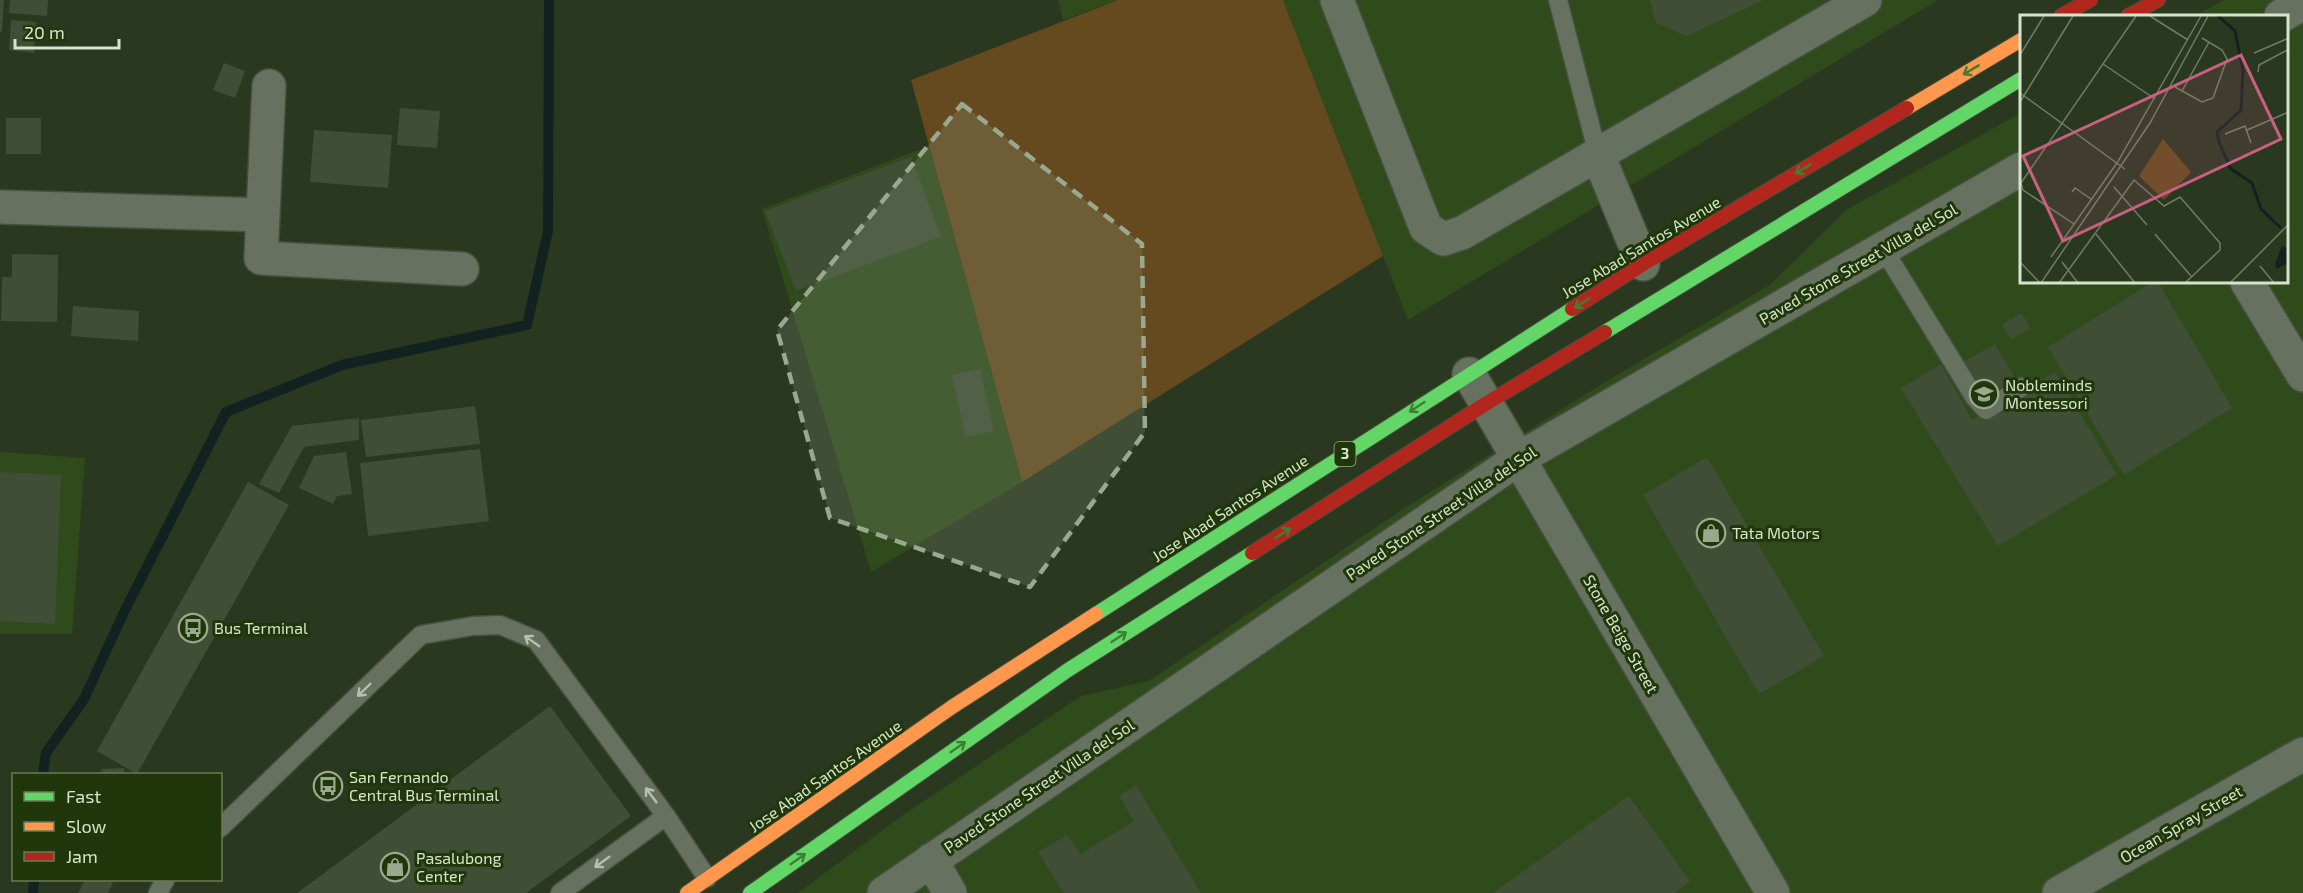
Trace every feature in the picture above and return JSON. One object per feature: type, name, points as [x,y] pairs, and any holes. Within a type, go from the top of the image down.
[{"type":"highway","points":[[2063,15],[2090,0]]},
{"type":"highway","points":[[2130,15],[2158,0]]},
{"type":"highway","name":"Jose Abad Santos Avenue","points":[[687,893],[970,695],[1469,374],[1643,264],[2020,41]]},
{"type":"highway","name":"3","points":[[750,893],[1068,670],[1486,403],[2020,80]]},
{"type":"street","points":[[1337,0],[1426,228],[1443,239],[1462,233],[1865,0]]},
{"type":"street","points":[[2283,15],[2303,3]]},
{"type":"street","points":[[269,86],[261,258],[462,269]]},
{"type":"street","points":[[1598,155],[1643,264]]},
{"type":"street","name":"Paved Stone Street Villa del Sol","points":[[884,893],[1518,459],[2020,170]]},
{"type":"street","points":[[0,207],[262,215]]},
{"type":"street","points":[[2248,284],[2303,375]]},
{"type":"street","name":"Stone Beige Street","points":[[1469,374],[1773,893]]},
{"type":"street","name":"Ocean Spray Street","points":[[2059,893],[2303,754]]},
{"type":"street","points":[[930,860],[950,893]]},
{"type":"lane","points":[[1558,0],[1598,155]]},
{"type":"lane","points":[[1884,250],[1974,398],[1986,410],[2022,387]]},
{"type":"lane","points":[[222,826],[421,635],[473,626],[500,625],[536,640],[666,816],[707,878]]},
{"type":"lane","points":[[560,893],[666,816]]},
{"type":"highlighted area","points":[[962,104],[1142,244],[1145,432],[1030,587],[830,518],[777,330]]},
{"type":"shaded area","points":[[1058,0],[1118,0],[1063,20]]},
{"type":"shaded area","points":[[1118,0],[1283,0],[1383,256],[1022,482],[911,80]]},
{"type":"shaded area","points":[[1283,0],[1938,0],[1408,320]]},
{"type":"shaded area","points":[[2224,0],[2303,0],[2303,893],[798,893],[903,815],[1081,696],[1149,681],[1400,511],[1610,379],[1770,285],[1846,210],[2020,114],[2020,284],[2288,284],[2288,15],[2197,15]]},
{"type":"shaded area","points":[[929,146],[1022,482],[871,572],[762,209]]},
{"type":"shaded area","points":[[0,452],[85,458],[72,634],[0,634]]},
{"type":"building","points":[[0,0],[4,0],[2,32],[0,32]]},
{"type":"building","points":[[10,0],[48,0],[47,16],[9,13]]},
{"type":"building","points":[[1650,0],[1763,0],[1687,36],[1656,23]]},
{"type":"building","points":[[11,20],[36,22],[34,53],[9,50]]},
{"type":"building","points":[[224,63],[245,71],[235,98],[213,90]]},
{"type":"building","points":[[400,108],[440,111],[437,148],[397,145]]},
{"type":"building","points":[[6,118],[41,118],[41,154],[6,154]]},
{"type":"building","points":[[314,130],[392,135],[388,188],[310,182]]},
{"type":"building","points":[[911,157],[941,237],[796,291],[765,211]]},
{"type":"building","points":[[12,254],[58,255],[57,322],[1,321],[2,277],[12,277]]},
{"type":"building","points":[[2150,284],[2159,284],[2232,408],[2124,475],[2048,347]]},
{"type":"building","points":[[73,306],[139,311],[138,341],[71,336]]},
{"type":"building","points":[[2021,313],[2031,328],[2011,340],[2002,325]]},
{"type":"building","points":[[1995,344],[2017,382],[1984,401],[1962,363]]},
{"type":"building","points":[[1941,364],[1972,420],[2055,372],[2117,475],[1998,546],[1901,388]]},
{"type":"building","points":[[980,369],[994,431],[966,437],[952,375]]},
{"type":"building","points":[[475,406],[480,444],[366,457],[361,420]]},
{"type":"building","points":[[359,418],[359,440],[304,447],[279,493],[259,484],[292,426]]},
{"type":"building","points":[[480,449],[489,521],[368,536],[360,463]]},
{"type":"building","points":[[346,452],[352,494],[337,496],[333,504],[299,488],[314,456]]},
{"type":"building","points":[[1707,457],[1824,656],[1759,694],[1643,495]]},
{"type":"building","points":[[0,472],[61,475],[55,624],[0,621]]},
{"type":"building","name":"Bus Terminal","points":[[248,482],[289,505],[138,773],[97,751]]},
{"type":"building","points":[[550,706],[631,816],[526,893],[297,893]]},
{"type":"building","points":[[124,768],[124,773],[101,773],[101,769]]},
{"type":"building","points":[[1136,785],[1201,893],[1064,893],[1038,852],[1067,835],[1080,854],[1134,821],[1119,796]]},
{"type":"building","points":[[1629,796],[1690,881],[1674,893],[1493,893]]},
{"type":"building","points":[[84,881],[113,883],[108,893],[78,893]]},
{"type":"waterway","points":[[43,773],[46,753],[84,699],[125,610],[226,412],[342,365],[527,325],[548,231],[549,0]]},
{"type":"waterway","points":[[33,893],[34,881]]},
{"type":"traffic: fast","points":[[1605,332],[2020,80]]},
{"type":"traffic: fast","points":[[1096,614],[1572,309]]},
{"type":"traffic: fast","points":[[750,893],[1068,670],[1252,553]]},
{"type":"traffic: slow","points":[[1907,108],[2020,41]]},
{"type":"traffic: slow","points":[[687,893],[952,707],[1096,614]]},
{"type":"traffic: jam","points":[[2063,15],[2090,0]]},
{"type":"traffic: jam","points":[[2130,15],[2158,0]]},
{"type":"traffic: jam","points":[[1572,309],[1643,264],[1907,108]]},
{"type":"traffic: jam","points":[[1252,553],[1487,403],[1605,332]]},
{"type":"place","name":"Nobleminds Montessori","points":[[1984,394]]},
{"type":"place","name":"Tata Motors","points":[[1711,533]]},
{"type":"place","name":"Bus Terminal","points":[[193,628]]},
{"type":"place","name":"San Fernando Central Bus Terminal","points":[[328,786]]},
{"type":"place","name":"Pasalubong Center","points":[[395,867]]}]
